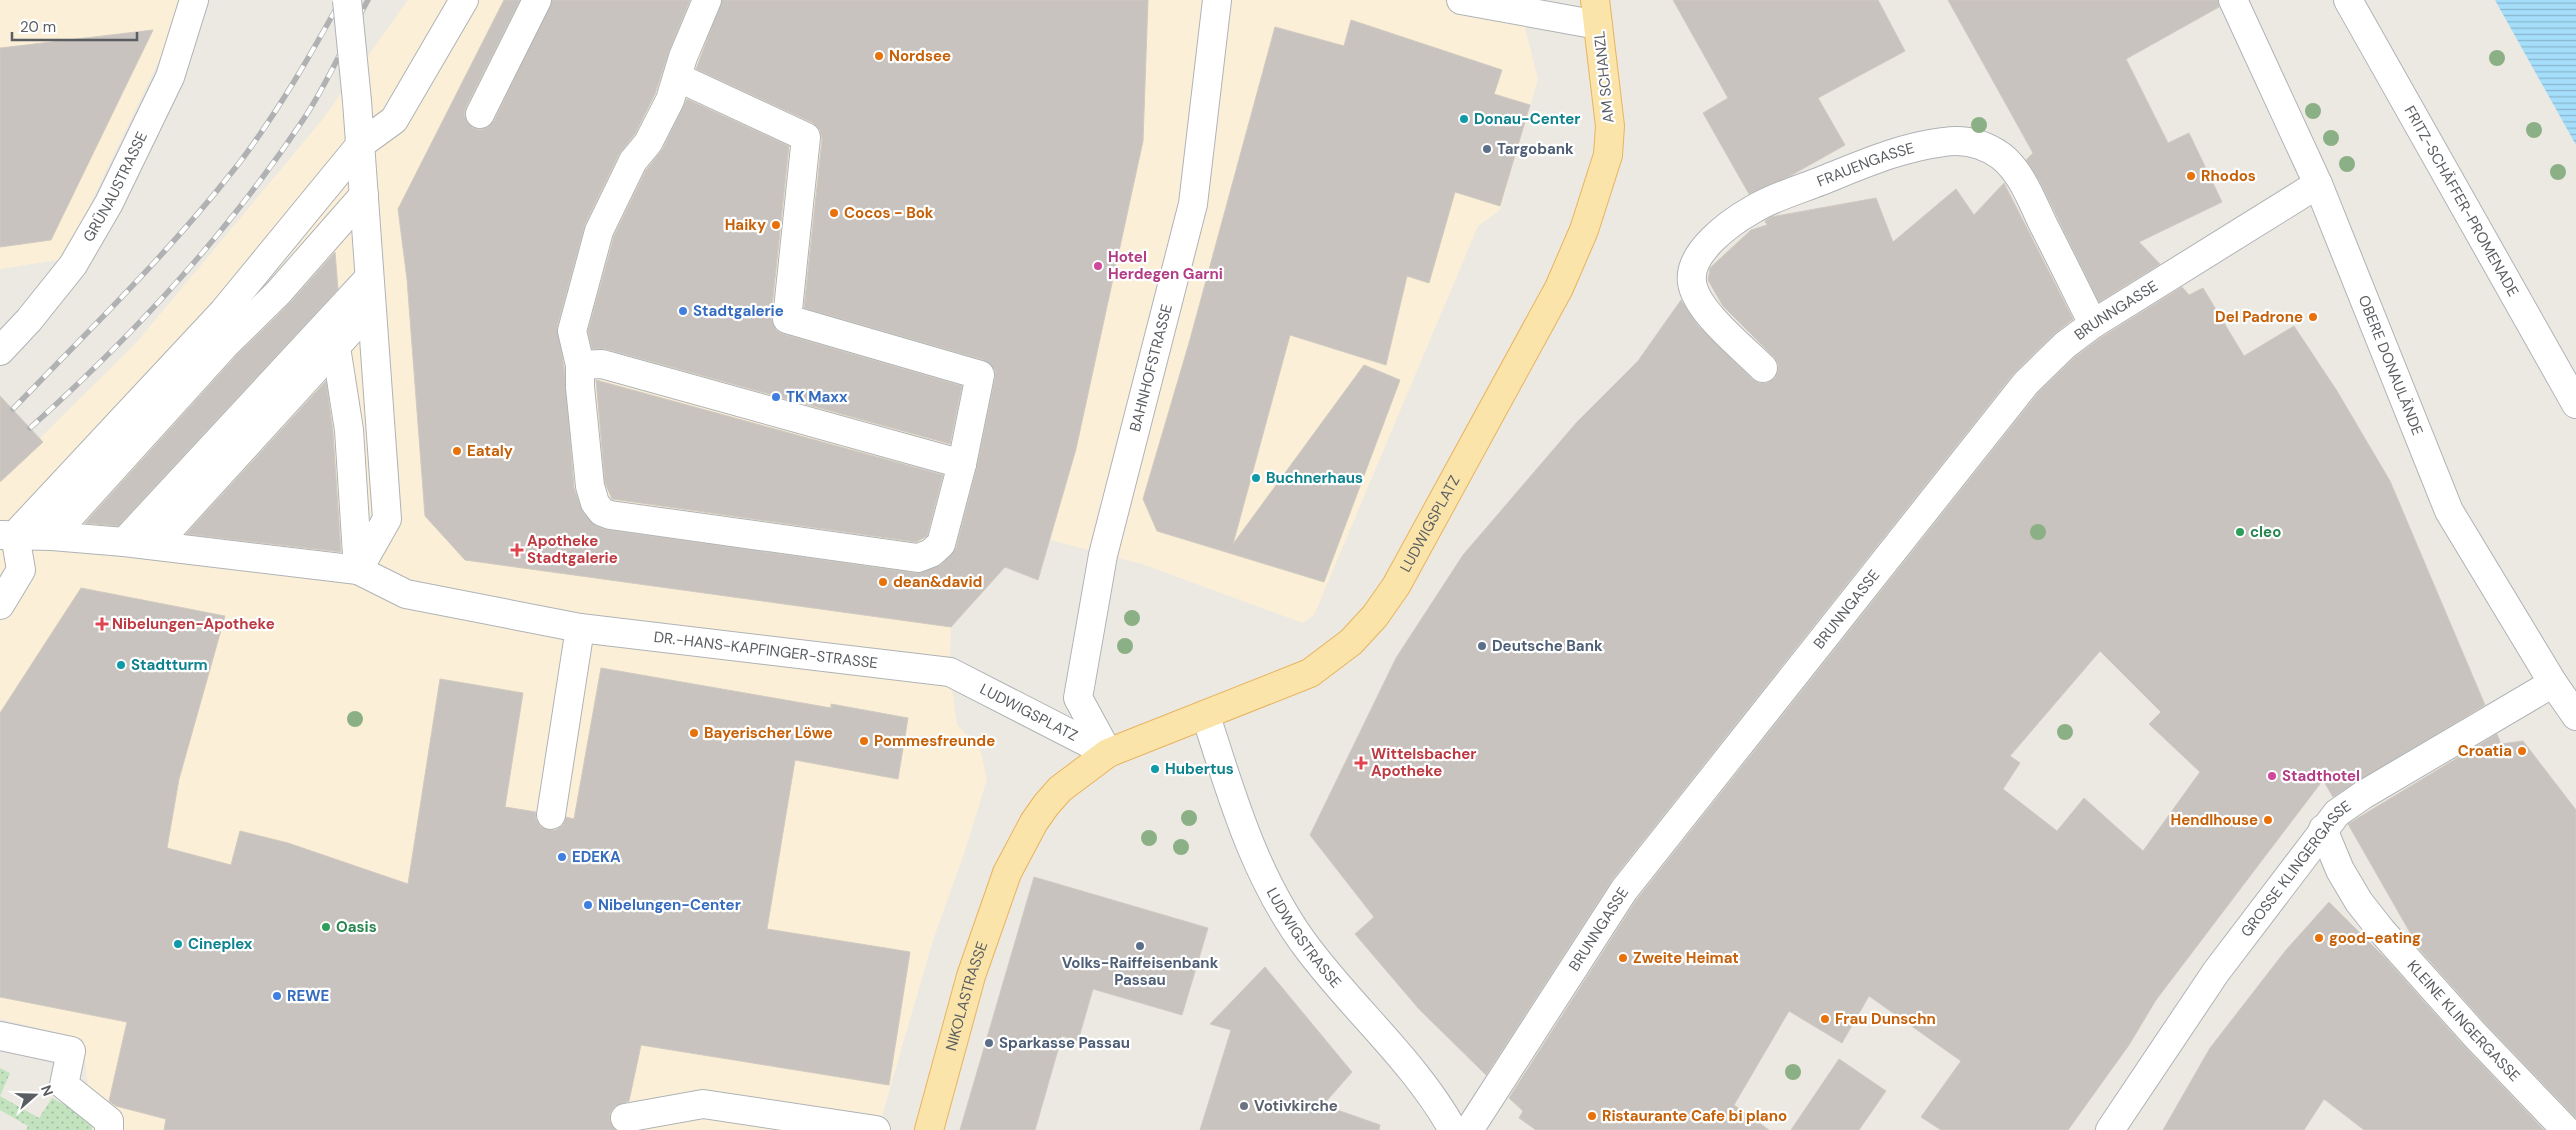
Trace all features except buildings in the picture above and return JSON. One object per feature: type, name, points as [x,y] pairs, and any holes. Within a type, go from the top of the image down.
[{"type":"main road","name":"AM SCHANZL","points":[[1596,12],[1610,126],[1608,155]]},
{"type":"main road","name":"LUDWIGSPLATZ","points":[[1010,866],[1034,822],[1046,805],[1060,789],[1108,753],[1159,732],[1206,716],[1310,673],[1351,642],[1375,616],[1396,586],[1559,288],[1584,230],[1608,155]]},
{"type":"main road","name":"NIKOLASTRASSE","points":[[929,1130],[971,976],[1010,866]]},
{"type":"street","name":"GRÜNAUSTRASSE","points":[[0,352],[29,320],[73,265],[109,203],[170,77],[194,0]]},
{"type":"street","points":[[347,0],[361,144],[387,519],[358,570]]},
{"type":"street","points":[[0,605],[21,570],[7,535],[224,310],[361,144],[394,120],[464,0]]},
{"type":"street","points":[[480,114],[538,0]]},
{"type":"street","points":[[677,77],[806,137],[787,319],[980,375],[962,464],[941,544],[931,553],[918,558],[610,515],[602,512],[595,503],[590,486],[580,387],[580,365],[572,331],[599,231],[633,161],[648,143],[670,100],[677,77],[706,0]]},
{"type":"street","name":"BAHNHOFSTRASSE","points":[[1103,555],[1193,204],[1217,0]]},
{"type":"street","points":[[1461,0],[1596,12]]},
{"type":"street","name":"OBERE DONAULÄNDE","points":[[2233,0],[2318,184],[2449,511],[2553,683],[2576,716]]},
{"type":"street","name":"FRITZ-SCHÄFFER-PROMENADE","points":[[2348,0],[2576,404]]},
{"type":"street","name":"FRAUENGASSE","points":[[1763,368],[1700,301],[1692,283],[1692,272],[1697,256],[1742,216],[1764,203],[1879,158],[1944,142],[1965,141],[1985,146],[2002,157],[2012,167],[2031,200],[2093,324]]},
{"type":"street","name":"BRUNNGASSE","points":[[1469,1130],[1624,890],[1683,813],[2026,382],[2065,345],[2093,324],[2318,184]]},
{"type":"street","points":[[52,536],[225,345],[278,293],[364,195]]},
{"type":"street","points":[[124,542],[369,278]]},
{"type":"street","points":[[155,545],[371,308]]},
{"type":"street","points":[[336,347],[349,430],[358,570]]},
{"type":"street","points":[[580,365],[602,364],[962,464]]},
{"type":"street","name":"DR.-HANS-KAPFINGER-STRASSE","points":[[7,535],[52,536],[155,545],[358,570],[406,594],[580,628],[950,672]]},
{"type":"street","name":"LUDWIGSPLATZ","points":[[1103,555],[1078,698],[1108,753]]},
{"type":"street","points":[[551,815],[580,628]]},
{"type":"street","name":"LUDWIGSPLATZ","points":[[950,672],[1108,753]]},
{"type":"street","name":"GROSSE KLINGERGASSE","points":[[2110,1130],[2216,972],[2323,829],[2337,814],[2362,795],[2553,683]]},
{"type":"street","name":"LUDWIGSTRASSE","points":[[1206,716],[1234,804],[1254,854],[1275,897],[1309,950],[1422,1084],[1453,1130]]},
{"type":"street","name":"KLEINE KLINGERGASSE","points":[[2323,829],[2340,870],[2359,902],[2381,930],[2474,1034],[2566,1130]]},
{"type":"street","points":[[0,1036],[71,1051],[64,1085],[110,1121],[109,1130]]},
{"type":"street","points":[[625,1118],[703,1104],[876,1130]]},
{"type":"shaded area","points":[[0,0],[178,0],[176,25],[64,259],[0,269]]},
{"type":"shaded area","points":[[408,0],[1518,0],[1538,79],[1500,210],[1478,226],[1314,615],[1303,623],[1142,564],[1050,540],[1041,572],[1006,566],[951,627],[950,672],[957,725],[980,749],[987,779],[965,851],[933,940],[878,1130],[92,1130],[83,1039],[0,1019],[0,441],[38,440],[136,343],[322,120]]},
{"type":"green space","points":[[0,1068],[10,1073],[0,1096]]},
{"type":"green space","points":[[0,1096],[39,1118],[52,1098],[93,1120],[92,1130],[26,1130],[28,1126],[0,1110]]},
{"type":"water","points":[[2495,0],[2576,0],[2576,145]]},
{"type":"railway","points":[[13,409],[131,287],[217,191],[270,120],[307,61],[341,0]]},
{"type":"railway","points":[[30,428],[106,357],[212,242],[276,160],[305,117],[330,74],[368,0]]},
{"type":"place","name":"Nordsee","points":[[879,56]]},
{"type":"place","name":"Donau-Center","points":[[1464,119]]},
{"type":"place","name":"Targobank","points":[[1487,149]]},
{"type":"place","name":"Rhodos","points":[[2191,176]]},
{"type":"place","name":"Cocos - Bok","points":[[834,213]]},
{"type":"place","name":"Haiky","points":[[776,225]]},
{"type":"place","name":"Hotel Herdegen Garni","points":[[1098,266]]},
{"type":"place","name":"Stadtgalerie","points":[[683,311]]},
{"type":"place","name":"Del Padrone","points":[[2313,317]]},
{"type":"place","name":"TK Maxx","points":[[776,397]]},
{"type":"place","name":"Eataly","points":[[457,451]]},
{"type":"place","name":"Buchnerhaus","points":[[1256,478]]},
{"type":"place","name":"cleo","points":[[2240,532]]},
{"type":"place","name":"Apotheke Stadtgalerie","points":[[517,550]]},
{"type":"place","name":"dean&david","points":[[883,582]]},
{"type":"place","name":"Nibelungen-Apotheke","points":[[102,624]]},
{"type":"place","name":"Deutsche Bank","points":[[1482,646]]},
{"type":"place","name":"Stadtturm","points":[[121,665]]},
{"type":"place","name":"Bayerischer Löwe","points":[[694,733]]},
{"type":"place","name":"Pommesfreunde","points":[[864,741]]},
{"type":"place","name":"Croatia","points":[[2522,751]]},
{"type":"place","name":"Wittelsbacher Apotheke","points":[[1361,763]]},
{"type":"place","name":"Hubertus","points":[[1155,769]]},
{"type":"place","name":"Stadthotel","points":[[2272,776]]},
{"type":"place","name":"Hendlhouse","points":[[2268,820]]},
{"type":"place","name":"EDEKA","points":[[562,857]]},
{"type":"place","name":"Nibelungen-Center","points":[[588,905]]},
{"type":"place","name":"Oasis","points":[[326,927]]},
{"type":"place","name":"good-eating","points":[[2319,938]]},
{"type":"place","name":"Cineplex","points":[[178,944]]},
{"type":"place","name":"Volks-Raiffeisenbank Passau","points":[[1140,946]]},
{"type":"place","name":"Zweite Heimat","points":[[1623,958]]},
{"type":"place","name":"REWE","points":[[277,996]]},
{"type":"place","name":"Frau Dunschn","points":[[1825,1019]]},
{"type":"place","name":"Sparkasse Passau","points":[[989,1043]]},
{"type":"place","name":"Votivkirche","points":[[1244,1106]]},
{"type":"place","name":"Ristaurante Cafe bi plano","points":[[1592,1116]]}]
